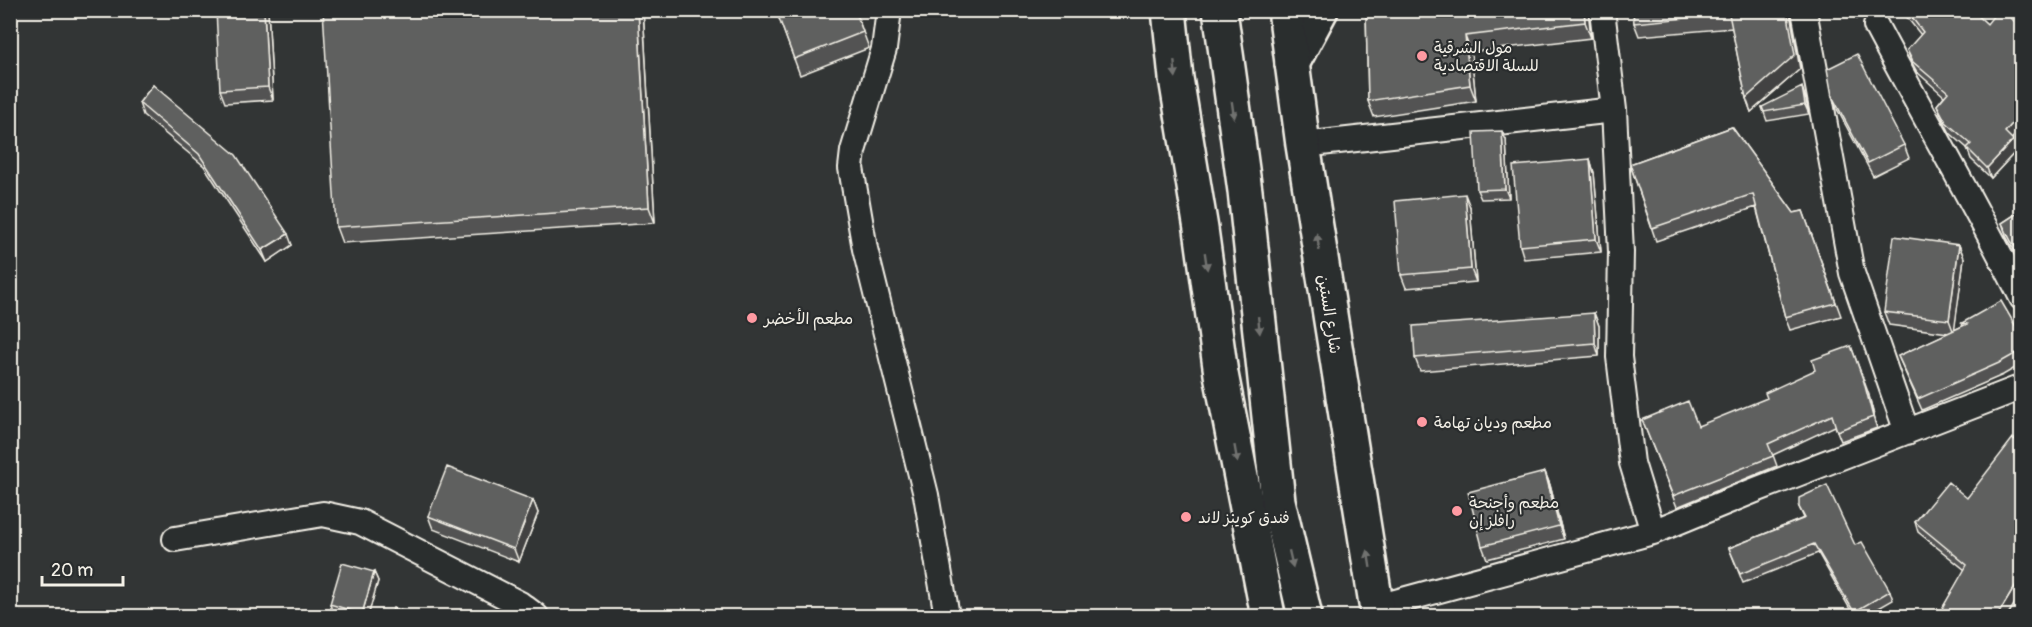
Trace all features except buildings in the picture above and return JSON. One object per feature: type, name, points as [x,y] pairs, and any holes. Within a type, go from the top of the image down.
[{"type":"main road","points":[[1169,10],[1176,78],[1201,229],[1221,374],[1268,616]]},
{"type":"main road","points":[[1220,10],[1245,191],[1278,501],[1305,616]]},
{"type":"main road","name":"شارع الستين","points":[[1285,10],[1302,145],[1378,612]]},
{"type":"main road","points":[[1292,64],[1321,10]]},
{"type":"street","points":[[889,10],[884,49],[853,151],[851,168],[865,249],[926,495],[947,616]]},
{"type":"street","points":[[1602,10],[1614,110],[1621,252],[1619,357],[1632,463],[1653,532]]},
{"type":"street","points":[[1804,10],[1852,273],[1907,432]]},
{"type":"street","points":[[1876,26],[1930,128],[1984,222],[2022,298]]},
{"type":"street","points":[[1302,145],[1614,110]]},
{"type":"street","points":[[1378,612],[1653,532],[2022,387]]},
{"type":"street","points":[[175,539],[323,514],[360,522],[520,604],[536,616]]},
{"type":"place","name":"مول الشرقية للسلة الاقتصادية","points":[[1422,56]]},
{"type":"place","name":"مطعم الأخضر","points":[[752,318]]},
{"type":"place","name":"مطعم وديان تهامة","points":[[1422,422]]},
{"type":"place","name":"مطعم وأجنحة رافلز إن","points":[[1457,511]]},
{"type":"place","name":"فندق كوينز لاند","points":[[1186,517]]}]
